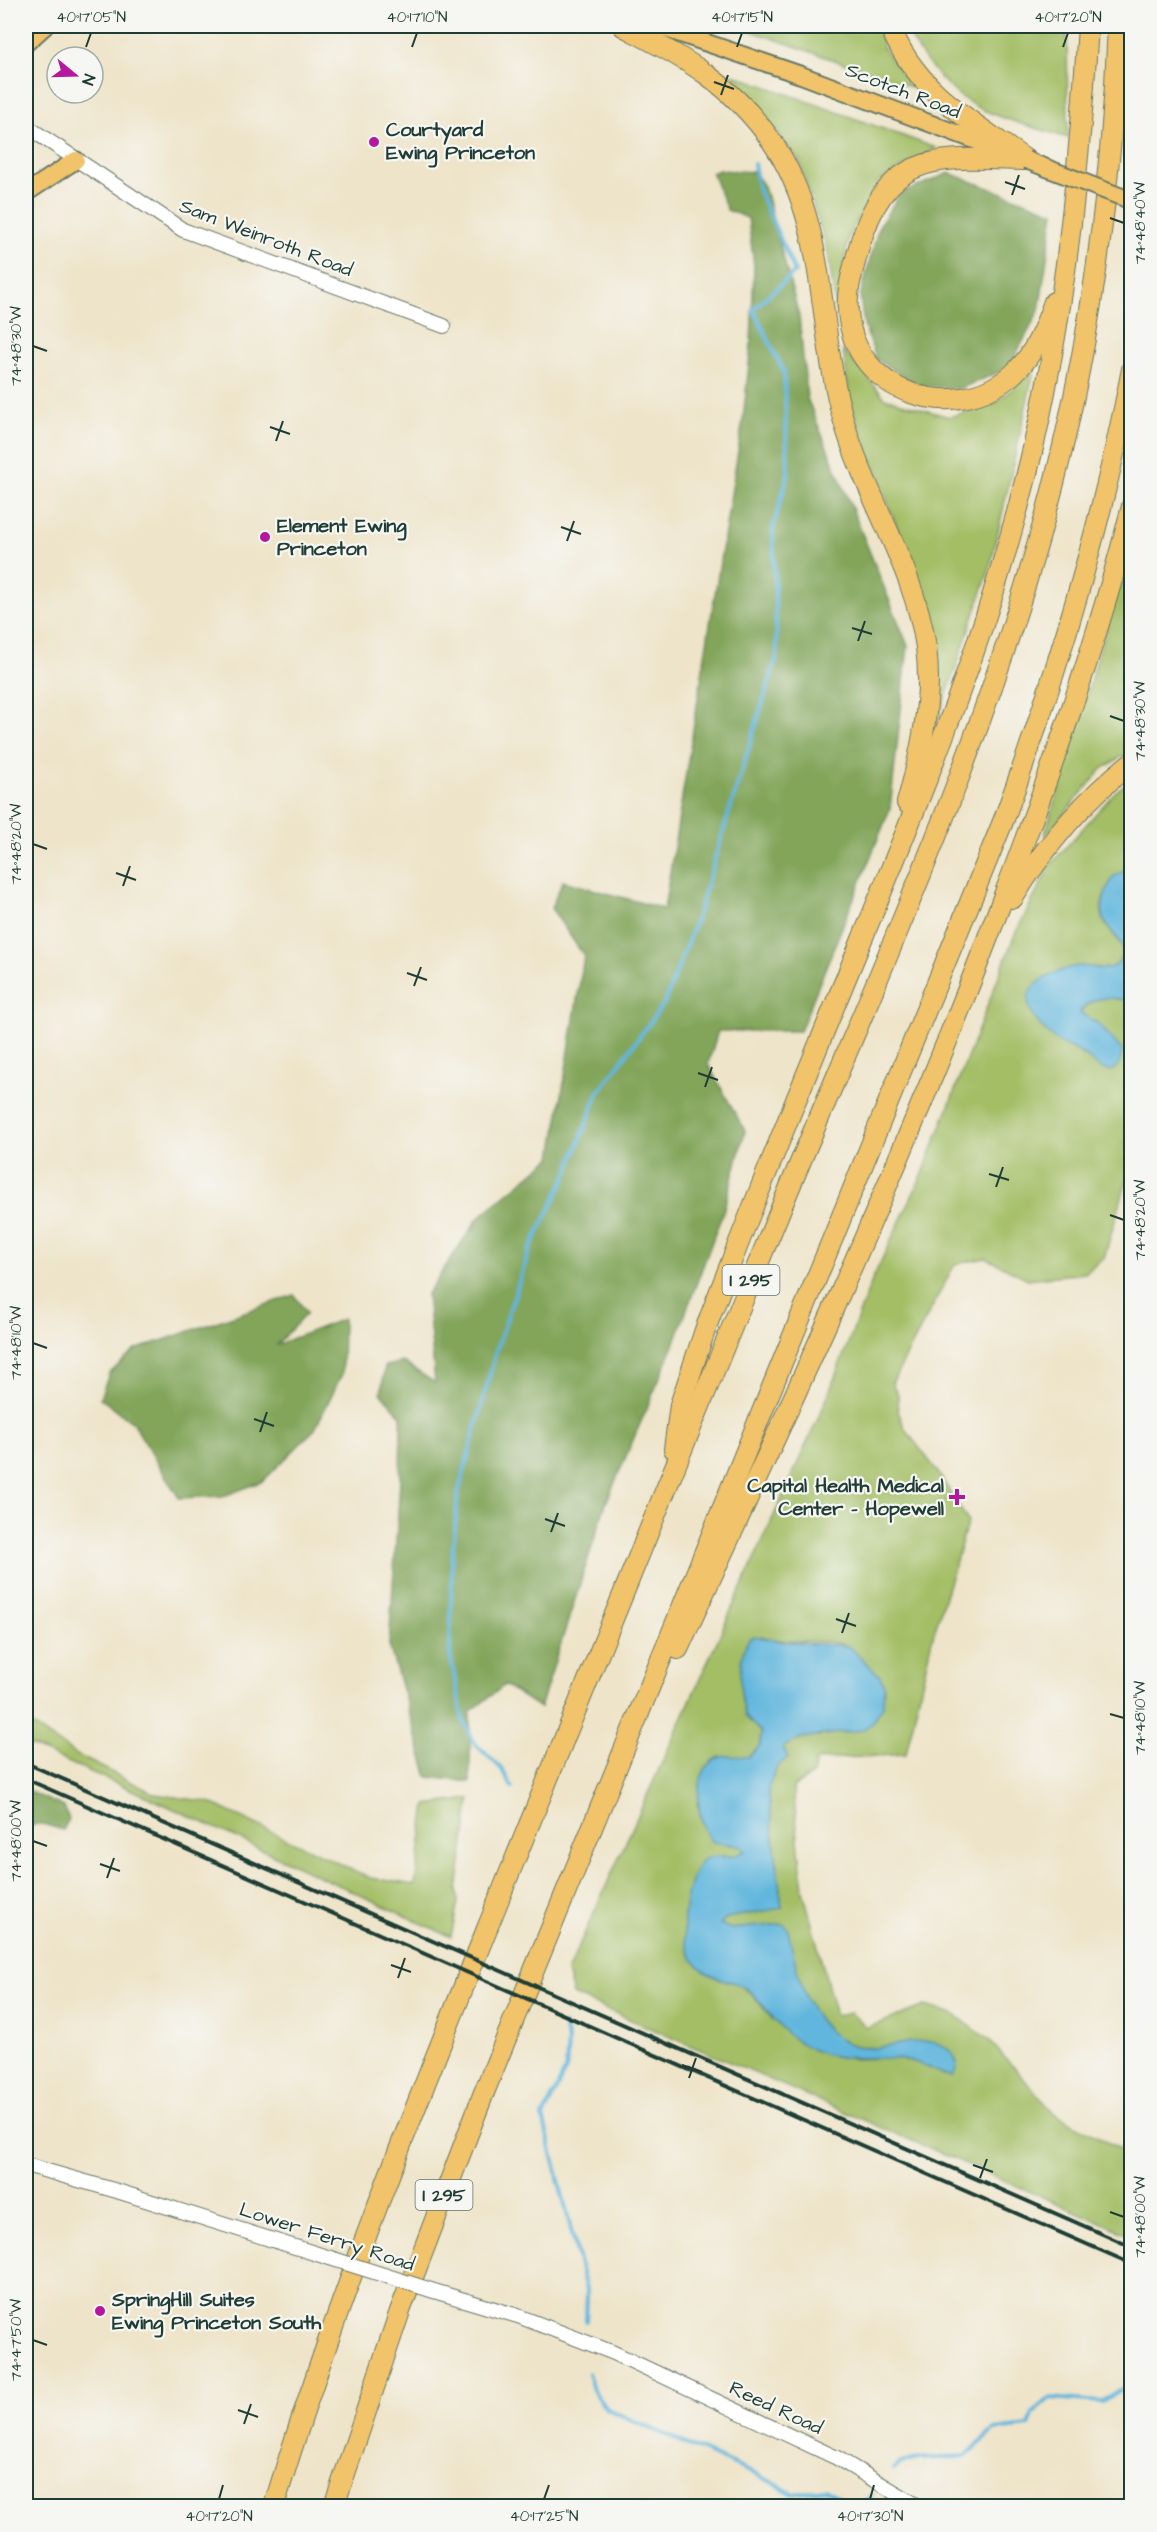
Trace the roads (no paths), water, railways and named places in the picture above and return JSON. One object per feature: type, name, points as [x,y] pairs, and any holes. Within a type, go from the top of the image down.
[{"type":"highway","points":[[622,26],[698,66],[726,88],[766,134],[789,173],[802,202],[816,251],[844,424],[909,585],[923,633],[928,695],[921,750],[897,835],[842,988]]},
{"type":"highway","points":[[890,26],[906,60],[918,77],[939,97],[1026,160]]},
{"type":"highway","points":[[1081,123],[1082,26]]},
{"type":"highway","points":[[672,1473],[680,1405],[705,1330],[959,698],[1006,552],[1031,457],[1053,359],[1081,123],[1088,26]]},
{"type":"highway","name":"I 295","points":[[274,2506],[325,2349],[406,2130],[672,1473],[937,833],[1024,588],[1055,478],[1090,302],[1107,188],[1118,26]]},
{"type":"highway","points":[[1026,160],[950,158],[935,160],[901,176],[883,192],[872,208],[866,225],[848,296],[851,329],[864,358],[891,384],[923,398],[957,399],[996,386],[1018,369],[1039,338],[1054,301],[1070,226]]},
{"type":"highway","name":"I 295","points":[[334,2506],[400,2311],[435,2217],[1004,819],[1042,713],[1093,548],[1131,369]]},
{"type":"highway","points":[[567,1888],[792,1405],[910,1131],[979,961],[1075,704],[1117,566],[1131,506]]},
{"type":"highway","points":[[979,961],[1007,908],[1048,846],[1084,805],[1131,762]]},
{"type":"main road","points":[[26,43],[45,26]]},
{"type":"main road","name":"Scotch Road","points":[[657,26],[801,75],[1131,201]]},
{"type":"main road","points":[[26,193],[76,160]]},
{"type":"street","name":"Sam Weinroth Road","points":[[26,126],[168,222],[195,235],[444,326]]},
{"type":"street","name":"Lower Ferry Road","points":[[26,2165],[117,2190],[518,2316],[614,2353]]},
{"type":"street","name":"Reed Road","points":[[614,2353],[837,2458],[918,2506]]},
{"type":"water","points":[[1131,867],[1131,1001],[1103,998],[1091,1002],[1080,1012],[1099,1024],[1122,1050],[1118,1064],[1112,1071],[1107,1071],[1049,1034],[1032,1013],[1028,999],[1033,987],[1065,969],[1083,966],[1106,969],[1116,965],[1120,960],[1123,953],[1122,947],[1105,922],[1102,906],[1113,877]]},
{"type":"water","points":[[755,1636],[784,1642],[849,1646],[880,1676],[884,1685],[883,1706],[871,1724],[862,1730],[801,1738],[783,1747],[788,1757],[777,1767],[768,1788],[782,1908],[726,1918],[720,1924],[731,1929],[784,1924],[788,1929],[798,1975],[809,2004],[817,2017],[839,2039],[862,2048],[920,2041],[941,2045],[953,2054],[956,2060],[953,2076],[910,2061],[839,2057],[811,2049],[795,2040],[781,2028],[751,1992],[740,1985],[709,1974],[693,1960],[684,1932],[684,1912],[695,1870],[707,1857],[734,1856],[745,1851],[740,1846],[712,1842],[702,1823],[698,1796],[704,1771],[711,1762],[724,1756],[749,1757],[760,1745],[761,1732],[746,1717],[740,1686],[742,1655],[749,1639]]},
{"type":"waterway","points":[[512,1787],[501,1768],[475,1744],[463,1720],[450,1654],[452,1560],[458,1494],[496,1351],[530,1249],[566,1177],[598,1093],[665,1002],[697,917],[777,656],[773,528],[788,474],[784,372],[753,309],[795,272],[759,191],[754,164]]},
{"type":"waterway","points":[[564,2025],[568,2041],[566,2069],[543,2117],[587,2294],[586,2321]]},
{"type":"waterway","points":[[588,2373],[593,2390],[607,2409],[768,2480],[793,2494],[825,2489],[852,2506]]},
{"type":"waterway","points":[[894,2469],[901,2463],[919,2459],[966,2456],[994,2430],[1029,2426],[1033,2413],[1050,2398],[1102,2402],[1119,2390],[1132,2387]]},
{"type":"waterway","points":[[861,2506],[871,2496]]},
{"type":"railway","points":[[26,1763],[1132,2247]]},
{"type":"railway","points":[[26,1779],[1132,2264]]},
{"type":"place","name":"Courtyard Ewing Princeton","points":[[374,142]]},
{"type":"place","name":"Element Ewing Princeton","points":[[265,537]]},
{"type":"place","name":"Capital Health Medical Center - Hopewell","points":[[957,1497]]},
{"type":"place","name":"SpringHill Suites Ewing Princeton South","points":[[100,2311]]}]
